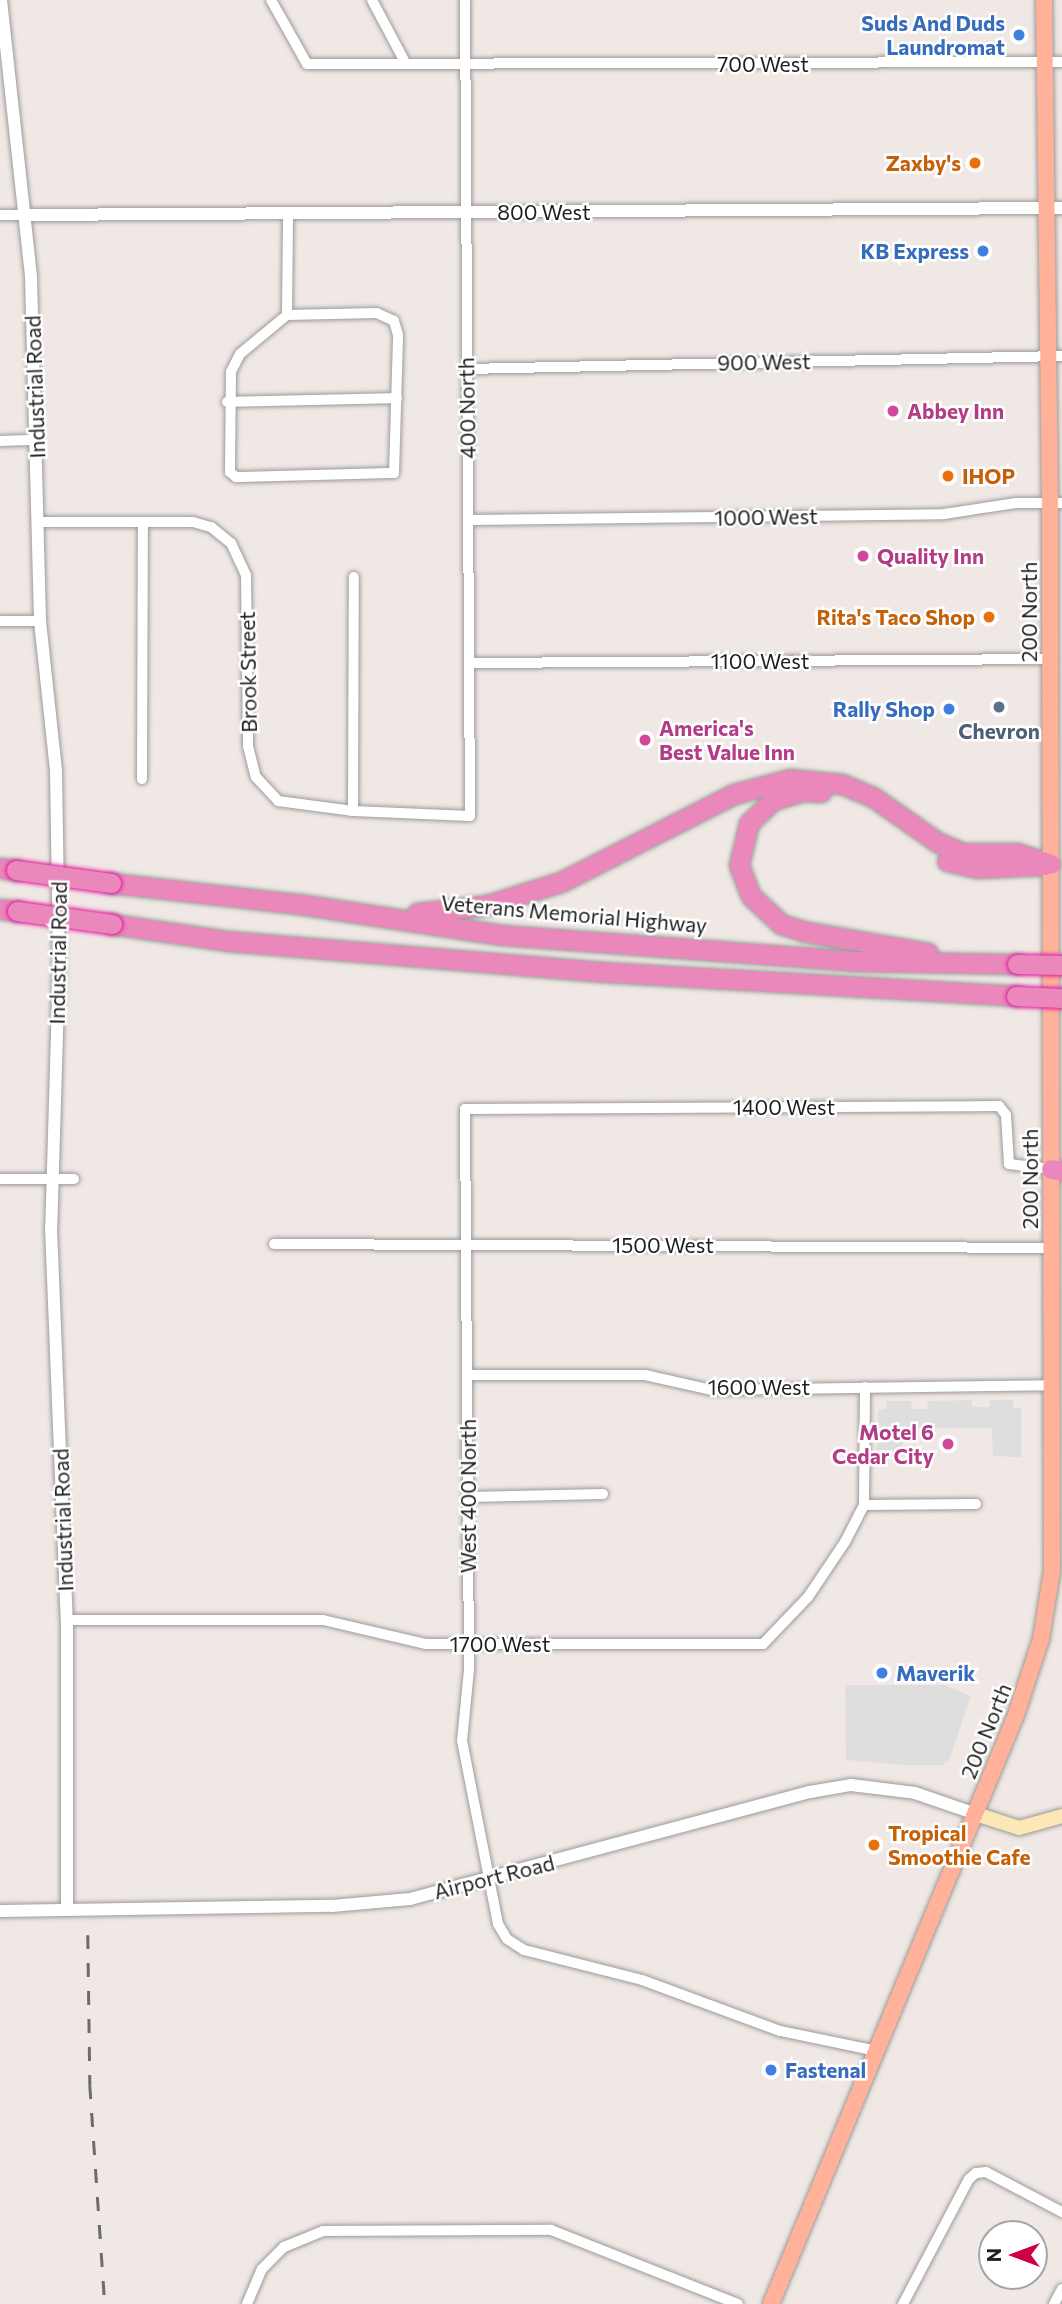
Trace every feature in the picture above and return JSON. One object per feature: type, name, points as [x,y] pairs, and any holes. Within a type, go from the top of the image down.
[{"type":"highway","points":[[299,904],[384,913],[430,913],[487,905],[561,882],[734,794],[790,779],[842,784],[873,797],[937,842],[963,853],[1017,853],[1056,864]]},
{"type":"highway","points":[[986,963],[781,924],[761,907],[744,883],[739,850],[749,823],[773,800],[788,794],[836,794],[868,806],[933,853],[963,866],[1023,869],[1056,864]]},
{"type":"highway","name":"Veterans Memorial Highway","points":[[8,869],[299,904],[502,935],[852,961],[1062,965]]},
{"type":"highway","points":[[9,910],[227,941],[604,972],[1062,998]]},
{"type":"main road","name":"200 North","points":[[771,2304],[976,1814],[1028,1682],[1046,1610],[1053,1521],[1052,1385],[1057,1305],[1051,1248],[1058,1169],[1056,718],[1050,659],[1056,581],[1054,208],[1044,62],[1044,0]]},
{"type":"main road","points":[[976,1814],[1018,1828],[1034,1827],[1062,1816]]},
{"type":"street","name":"Industrial Road","points":[[1,0],[26,215],[37,440],[40,621],[55,752],[58,854],[51,1179],[67,1620],[67,1909]]},
{"type":"street","name":"700 West","points":[[271,0],[307,64],[1062,62]]},
{"type":"street","points":[[372,0],[406,64]]},
{"type":"street","name":"400 North","points":[[465,0],[470,816]]},
{"type":"street","name":"800 West","points":[[26,215],[1054,208]]},
{"type":"street","points":[[287,315],[288,213]]},
{"type":"street","points":[[0,215],[26,215]]},
{"type":"street","points":[[287,315],[387,315],[394,321],[398,335],[397,465],[394,474],[384,477],[236,477],[227,464],[231,372],[240,354],[287,315]]},
{"type":"street","name":"900 West","points":[[466,369],[1055,356]]},
{"type":"street","points":[[228,402],[397,398]]},
{"type":"street","points":[[0,441],[37,440]]},
{"type":"street","name":"1000 West","points":[[469,520],[944,514],[1056,503]]},
{"type":"street","name":"Brook Street","points":[[38,522],[202,524],[219,532],[236,549],[246,575],[248,746],[256,777],[278,802],[352,811],[470,816]]},
{"type":"street","points":[[142,522],[142,779]]},
{"type":"street","points":[[352,811],[354,577]]},
{"type":"street","points":[[0,621],[40,621]]},
{"type":"street","name":"1100 West","points":[[469,663],[1050,659]]},
{"type":"street","name":"1400 West","points":[[466,1109],[999,1106],[1006,1115],[1009,1164],[1058,1169]]},
{"type":"street","name":"West 400 North","points":[[466,1109],[469,1644],[463,1754],[498,1924],[507,1939],[524,1950],[624,1977],[780,2031],[877,2051]]},
{"type":"street","points":[[0,1179],[74,1179]]},
{"type":"street","name":"1500 West","points":[[274,1244],[1051,1248]]},
{"type":"street","name":"1600 West","points":[[468,1375],[645,1375],[712,1390],[1052,1385]]},
{"type":"street","name":"1700 West","points":[[67,1620],[323,1620],[416,1643],[763,1644],[808,1597],[845,1542],[863,1505],[865,1387]]},
{"type":"street","points":[[468,1497],[603,1494]]},
{"type":"street","points":[[863,1505],[976,1504]]},
{"type":"street","name":"Airport Road","points":[[0,1911],[332,1906],[410,1899],[810,1792],[851,1786],[915,1793],[976,1814]]},
{"type":"street","points":[[903,2304],[969,2179],[976,2173],[986,2172],[1062,2212]]},
{"type":"street","points":[[247,2304],[262,2270],[284,2247],[323,2231],[551,2230],[738,2304]]},
{"type":"street","points":[[1054,2304],[1062,2289]]},
{"type":"shaded area","points":[[972,1400],[972,1407],[989,1407],[990,1400],[1013,1400],[1013,1408],[1021,1408],[1021,1457],[993,1456],[992,1428],[905,1428],[900,1458],[877,1458],[878,1410],[886,1409],[886,1401],[911,1401],[912,1409],[927,1409],[928,1401]]},
{"type":"shaded area","points":[[845,1685],[945,1685],[971,1696],[949,1760],[943,1765],[904,1765],[846,1760]]},
{"type":"railway","points":[[88,1935],[90,2085],[105,2304]]},
{"type":"place","name":"Suds And Duds Laundromat","points":[[1019,35]]},
{"type":"place","name":"Zaxby's","points":[[975,163]]},
{"type":"place","name":"KB Express","points":[[983,251]]},
{"type":"place","name":"Abbey Inn","points":[[893,411]]},
{"type":"place","name":"IHOP","points":[[948,476]]},
{"type":"place","name":"Quality Inn","points":[[863,556]]},
{"type":"place","name":"Rita's Taco Shop","points":[[989,617]]},
{"type":"place","name":"Chevron","points":[[999,707]]},
{"type":"place","name":"Rally Shop","points":[[949,709]]},
{"type":"place","name":"America's Best Value Inn","points":[[645,740]]},
{"type":"place","name":"Motel 6 Cedar City","points":[[948,1444]]},
{"type":"place","name":"Maverik","points":[[882,1673]]},
{"type":"place","name":"Tropical Smoothie Cafe","points":[[874,1845]]},
{"type":"place","name":"Fastenal","points":[[771,2070]]}]
